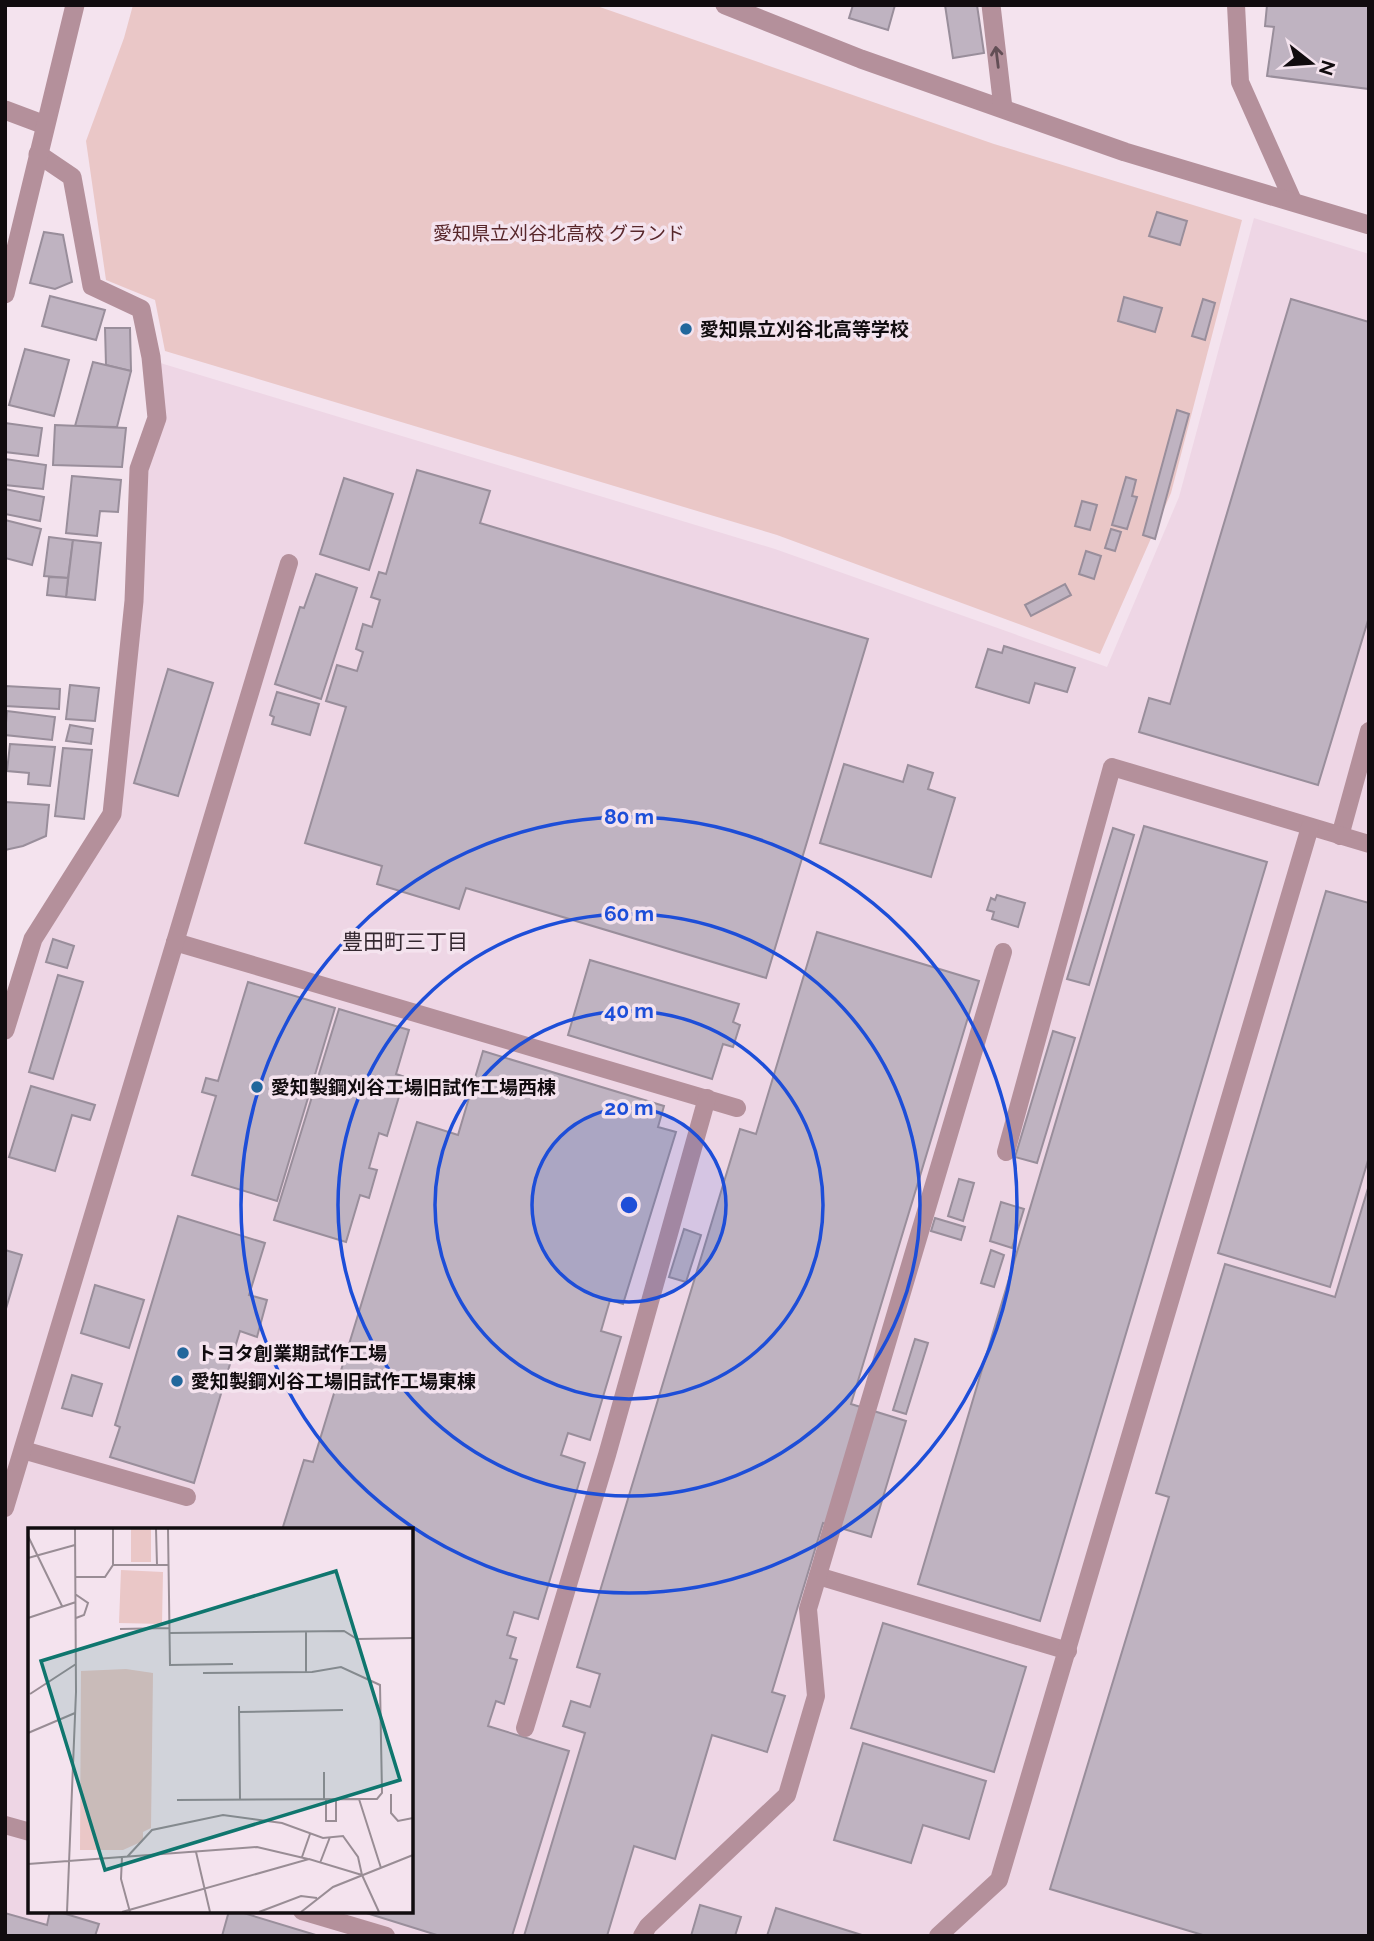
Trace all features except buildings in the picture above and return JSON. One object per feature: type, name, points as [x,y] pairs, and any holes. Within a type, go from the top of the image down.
[{"type":"street","points":[[5,294],[75,5]]},
{"type":"street","points":[[725,5],[861,59],[1125,152],[1369,225]]},
{"type":"street","points":[[991,5],[1003,108]]},
{"type":"street","points":[[5,110],[45,125]]},
{"type":"street","points":[[5,1030],[33,939],[112,814],[134,601],[139,469],[157,418],[151,357],[141,309],[92,286],[72,177],[38,155]]},
{"type":"lane","points":[[1236,5],[1240,82],[1293,201]]},
{"type":"lane","points":[[5,1508],[16,1457],[176,942],[289,563]]},
{"type":"lane","points":[[1340,836],[1369,732]]},
{"type":"lane","points":[[1006,1152],[1112,767],[1369,844]]},
{"type":"lane","points":[[938,1936],[999,1880],[1310,827]]},
{"type":"lane","points":[[176,942],[737,1108]]},
{"type":"lane","points":[[642,1936],[648,1926],[787,1795],[816,1696],[808,1609],[1003,952]]},
{"type":"lane","points":[[524,1728],[607,1455],[707,1098]]},
{"type":"lane","points":[[16,1457],[187,1497]]},
{"type":"lane","points":[[818,1576],[1068,1651]]},
{"type":"lane","points":[[5,1825],[28,1831]]},
{"type":"lane","points":[[309,1913],[386,1936]]},
{"type":"shaded area","points":[[1254,218],[1369,254],[1369,1936],[5,1936],[5,1047],[37,944],[120,816],[157,362],[775,549],[1107,667],[1179,497]]},
{"type":"green space","name":"愛知県立刈谷北高校 グランド","points":[[133,5],[594,5],[994,144],[1242,220],[1171,493],[1100,654],[777,535],[165,351],[155,300],[106,280],[86,141],[124,38]]},
{"type":"place","name":"愛知県立刈谷北高等学校","points":[[686,329]]},
{"type":"place","name":"愛知製鋼刈谷工場旧試作工場西棟","points":[[257,1087]]},
{"type":"place","name":"トヨタ創業期試作工場","points":[[183,1353]]},
{"type":"place","name":"愛知製鋼刈谷工場旧試作工場東棟","points":[[177,1381]]},
{"type":"district","name":"豊田町三丁目","points":[[405,941]]}]
